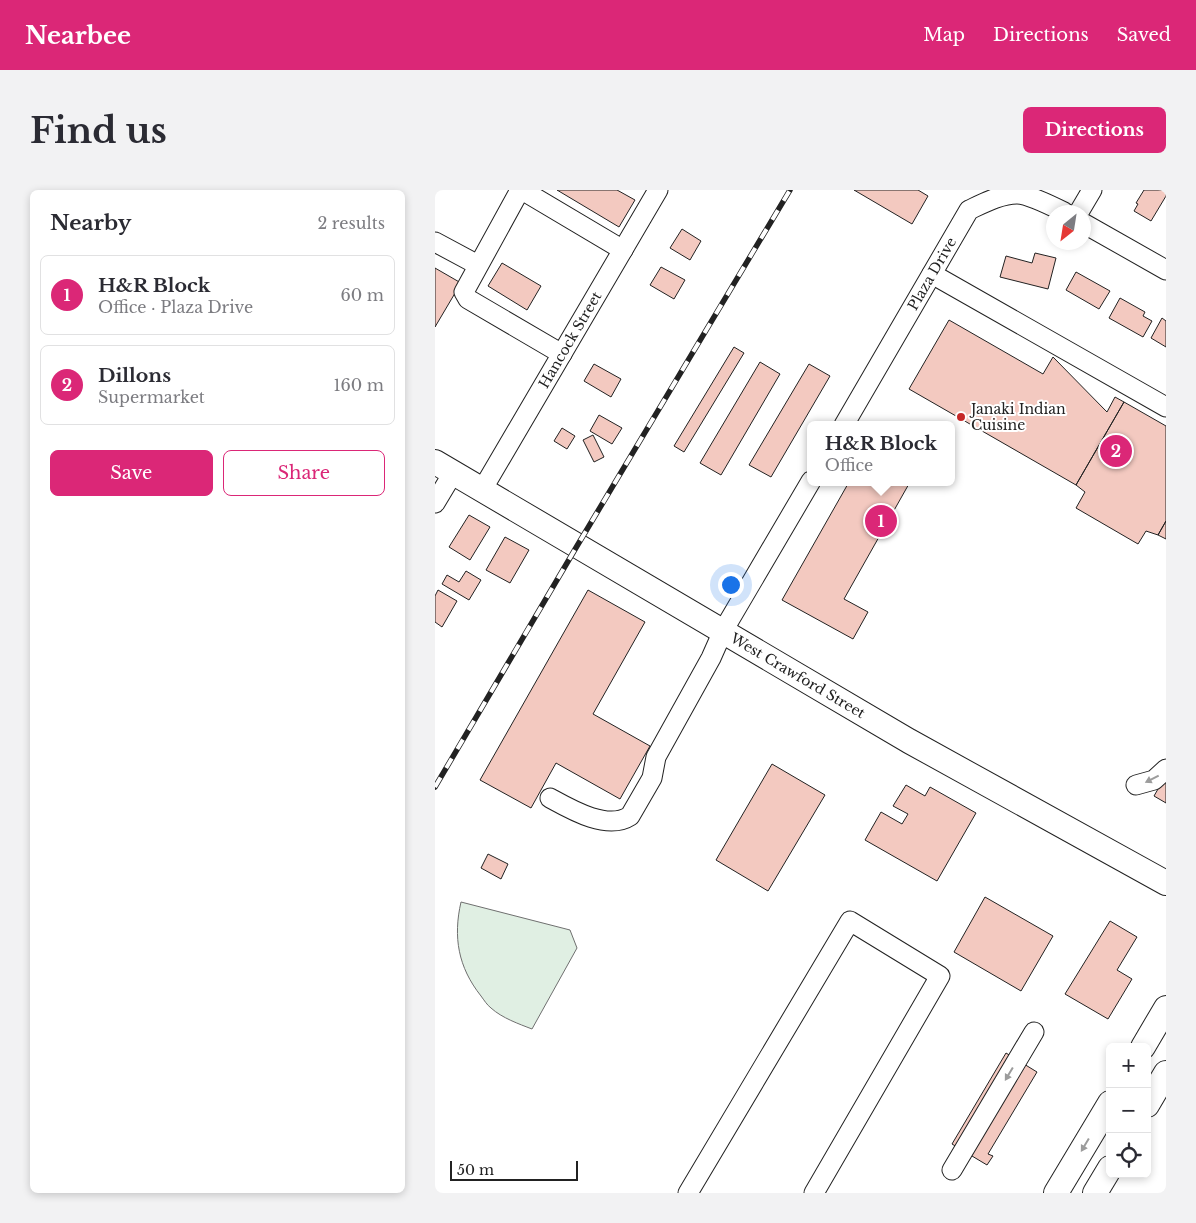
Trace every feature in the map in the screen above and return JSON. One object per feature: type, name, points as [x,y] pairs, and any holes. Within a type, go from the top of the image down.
[{"type":"main road","name":"West Crawford Street","points":[[444,468],[909,741],[1166,883]]},
{"type":"main road","points":[[1145,1043],[1166,1008]]},
{"type":"main road","points":[[1151,1098],[1166,1073]]},
{"type":"main road","points":[[1056,1193],[1106,1110]]},
{"type":"main road","points":[[1095,1193],[1106,1175]]},
{"type":"street","points":[[562,354],[468,298],[464,292],[521,190],[623,250]]},
{"type":"street","name":"Hancock Street","points":[[482,490],[658,190]]},
{"type":"street","points":[[1083,205],[1092,190]]},
{"type":"street","name":"Plaza Drive","points":[[846,421],[969,210],[994,199],[1018,194],[1049,205]]},
{"type":"street","points":[[1091,228],[1166,270]]},
{"type":"street","points":[[435,242],[478,266]]},
{"type":"street","points":[[932,274],[1166,407]]},
{"type":"street","points":[[435,503],[444,468]]},
{"type":"street","points":[[550,798],[579,814],[597,819],[612,821],[630,816],[652,778],[656,757],[711,658],[723,631],[808,486]]},
{"type":"street","points":[[1136,785],[1155,780],[1166,769]]},
{"type":"street","points":[[688,1193],[850,921],[939,976],[815,1193]]},
{"type":"street","points":[[952,1170],[1034,1032]]},
{"type":"green space","points":[[461,902],[570,930],[577,948],[532,1029],[495,1012],[473,985],[462,963],[459,951],[458,927]]},
{"type":"building","points":[[557,190],[617,190],[635,200],[619,227]]},
{"type":"building","points":[[854,190],[918,190],[928,196],[912,224]]},
{"type":"building","points":[[1144,190],[1166,190],[1166,196],[1151,221],[1134,211],[1138,204],[1136,203]]},
{"type":"building","points":[[682,229],[701,241],[690,260],[670,248]]},
{"type":"building","points":[[1035,253],[1056,258],[1048,289],[1000,277],[1006,256],[1032,263]]},
{"type":"building","points":[[502,263],[541,286],[527,310],[488,286]]},
{"type":"building","points":[[661,267],[685,280],[674,299],[650,285]]},
{"type":"building","points":[[435,268],[461,283],[435,327]]},
{"type":"building","points":[[1076,272],[1110,291],[1099,309],[1066,290]]},
{"type":"building","points":[[1120,298],[1145,312],[1143,316],[1152,321],[1143,337],[1109,318]]},
{"type":"building","points":[[1162,318],[1166,321],[1166,347],[1151,338]]},
{"type":"building","points":[[949,320],[1043,374],[1053,357],[1107,412],[1115,397],[1124,402],[1076,485],[909,389]]},
{"type":"building","points":[[734,347],[744,353],[684,452],[674,446]]},
{"type":"building","points":[[760,362],[780,374],[721,475],[700,463]]},
{"type":"building","points":[[594,364],[621,379],[611,397],[584,381]]},
{"type":"building","points":[[809,364],[830,376],[771,477],[749,465]]},
{"type":"building","points":[[1124,402],[1166,426],[1166,521],[1158,535],[1146,531],[1138,544],[1076,508],[1085,492],[1076,485]]},
{"type":"building","points":[[599,415],[622,428],[612,444],[590,431]]},
{"type":"building","points":[[562,428],[575,436],[567,449],[554,441]]},
{"type":"building","points":[[593,435],[604,457],[594,462],[583,440]]},
{"type":"building","points":[[847,486],[908,486],[844,599],[868,612],[853,639],[782,600]]},
{"type":"building","points":[[469,515],[490,527],[470,560],[449,547]]},
{"type":"building","points":[[1166,521],[1166,539],[1158,535]]},
{"type":"building","points":[[505,537],[529,550],[510,583],[486,570]]},
{"type":"building","points":[[466,571],[481,580],[469,600],[442,584],[447,575],[459,582]]},
{"type":"building","points":[[438,590],[457,601],[442,627],[435,622],[435,596]]},
{"type":"building","points":[[588,590],[645,622],[593,714],[650,746],[620,799],[556,763],[531,808],[480,780]]},
{"type":"building","points":[[772,764],[825,795],[768,891],[716,860]]},
{"type":"building","points":[[1166,775],[1166,803],[1154,796]]},
{"type":"building","points":[[906,785],[925,796],[930,787],[976,813],[937,881],[865,840],[881,812],[902,824],[908,814],[893,806]]},
{"type":"building","points":[[488,854],[508,864],[501,879],[481,868]]},
{"type":"building","points":[[985,897],[1053,936],[1021,991],[954,952]]},
{"type":"building","points":[[1110,921],[1137,937],[1117,970],[1132,979],[1108,1019],[1065,994]]},
{"type":"building","points":[[1006,1053],[1037,1072],[988,1154],[993,1156],[987,1165],[952,1144]]},
{"type":"railway","points":[[435,787],[790,190]]},
{"type":"place","name":"Janaki Indian Cuisine","points":[[961,417]]},
{"type":"place","name":"Dillons","points":[[1116,451]]},
{"type":"place","name":"H&R Block","points":[[881,521]]}]
